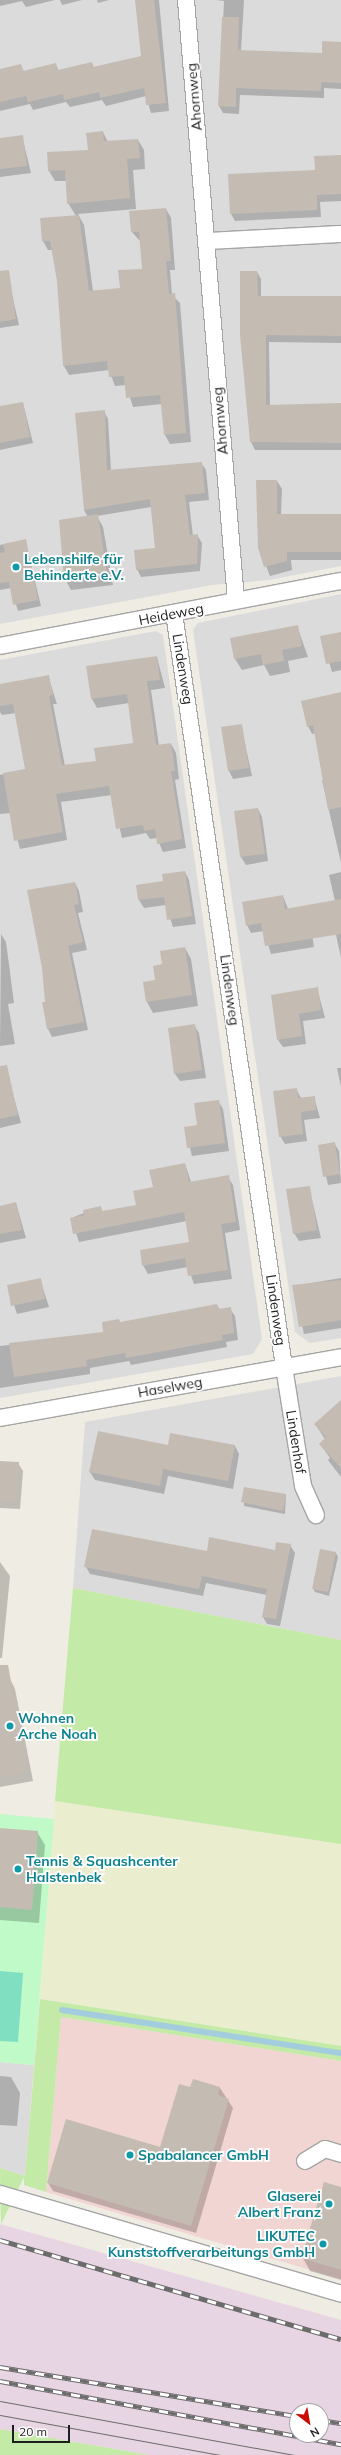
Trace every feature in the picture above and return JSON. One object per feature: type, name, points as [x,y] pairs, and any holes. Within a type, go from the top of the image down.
[{"type":"street","name":"Ahornweg","points":[[186,0],[236,600]]},
{"type":"street","points":[[207,241],[341,234]]},
{"type":"street","name":"Heideweg","points":[[0,646],[341,580]]},
{"type":"street","name":"Lindenweg","points":[[174,613],[284,1367]]},
{"type":"street","name":"Haselweg","points":[[0,1418],[341,1357]]},
{"type":"street","name":"Lindenhof","points":[[284,1367],[303,1486],[316,1515]]},
{"type":"street","points":[[305,2161],[325,2149],[341,2154]]},
{"type":"street","points":[[0,2194],[341,2294]]},
{"type":"shaded area","points":[[0,0],[341,0],[341,566],[269,580],[212,585],[0,624]]},
{"type":"shaded area","points":[[341,594],[341,1338],[310,1343],[295,1332],[193,630],[198,623]]},
{"type":"shaded area","points":[[156,631],[163,635],[262,1339],[253,1354],[0,1398],[0,660]]},
{"type":"shaded area","points":[[341,1376],[341,1640],[73,1588],[85,1422]]},
{"type":"shaded area","points":[[61,2017],[341,2061],[341,2279],[46,2192]]},
{"type":"shaded area","points":[[0,2062],[34,2065],[25,2176],[0,2168]]},
{"type":"shaded area","points":[[0,2224],[341,2320],[341,2455],[149,2455],[0,2429]]},
{"type":"green space","points":[[73,1588],[341,1640],[341,1844],[55,1801]]},
{"type":"green space","points":[[55,1801],[341,1844],[341,2046],[40,1999]]},
{"type":"green space","points":[[0,1814],[54,1819],[34,2065],[0,2062]]},
{"type":"green space","points":[[0,1971],[23,1973],[18,2042],[0,2041]]},
{"type":"green space","points":[[40,1999],[341,2046],[341,2061],[61,2017],[46,2192],[24,2185],[24,2177],[1,2224],[0,2168],[25,2176]]},
{"type":"green space","points":[[0,2429],[149,2455],[0,2455]]},
{"type":"building","points":[[135,0],[154,0],[166,103],[146,105],[144,88],[100,98],[99,92],[64,100],[63,94],[28,102],[26,96],[0,102],[0,69],[21,64],[23,71],[56,63],[58,70],[92,62],[93,67],[141,56]]},
{"type":"building","points":[[222,17],[239,17],[238,50],[322,53],[322,41],[341,42],[341,83],[321,82],[321,91],[236,88],[236,107],[218,106]]},
{"type":"building","points":[[103,131],[104,141],[138,139],[140,158],[127,159],[130,198],[67,204],[65,170],[48,171],[47,152],[88,150],[86,133]]},
{"type":"building","points":[[23,135],[27,166],[0,169],[0,138]]},
{"type":"building","points":[[341,155],[341,194],[317,195],[317,210],[230,214],[228,174],[315,170],[314,156]]},
{"type":"building","points":[[166,208],[171,261],[166,261],[169,294],[175,293],[186,433],[164,435],[160,395],[126,398],[124,376],[109,377],[107,361],[63,366],[57,281],[50,241],[42,241],[40,218],[79,215],[89,291],[120,288],[118,270],[142,269],[139,232],[131,232],[129,211]]},
{"type":"building","points":[[9,270],[16,319],[0,322],[0,271]]},
{"type":"building","points":[[240,271],[257,271],[258,296],[341,296],[341,336],[266,335],[266,405],[341,403],[341,443],[250,442],[240,335]]},
{"type":"building","points":[[23,402],[30,437],[0,443],[0,406]]},
{"type":"building","points":[[105,410],[107,470],[202,462],[205,493],[185,495],[190,535],[198,534],[197,564],[136,570],[134,550],[155,548],[150,499],[84,510],[75,413]]},
{"type":"building","points":[[256,480],[277,480],[277,514],[341,514],[341,552],[287,552],[287,561],[264,567],[258,548]]},
{"type":"building","points":[[98,514],[107,574],[64,579],[59,520]]},
{"type":"building","name":"Lebenshilfe für Behinderte e.V.","points":[[26,539],[38,600],[13,605],[9,582],[0,583],[0,553],[5,552],[3,544]]},
{"type":"building","points":[[298,625],[302,646],[282,650],[284,661],[263,665],[261,654],[234,659],[230,638]]},
{"type":"building","points":[[341,632],[341,661],[326,664],[320,636]]},
{"type":"building","points":[[157,656],[160,680],[147,681],[156,745],[171,743],[175,771],[171,771],[182,839],[157,844],[155,829],[144,831],[143,825],[116,829],[109,786],[56,794],[63,832],[14,841],[3,773],[25,769],[13,704],[0,706],[0,684],[49,675],[53,695],[49,696],[62,765],[96,761],[94,748],[133,743],[127,694],[91,699],[86,666]]},
{"type":"building","points":[[341,692],[341,807],[328,810],[313,725],[307,727],[301,701]]},
{"type":"building","points":[[242,724],[249,768],[228,771],[221,727]]},
{"type":"building","points":[[258,808],[265,854],[240,857],[234,811]]},
{"type":"building","points":[[185,871],[192,916],[167,920],[164,897],[138,900],[136,885],[163,881],[162,874]]},
{"type":"building","points":[[75,882],[79,904],[74,905],[83,942],[68,946],[84,1022],[47,1029],[42,1002],[45,1002],[42,968],[27,890]]},
{"type":"building","points":[[283,895],[285,909],[341,899],[341,934],[265,946],[261,923],[246,926],[242,902]]},
{"type":"building","points":[[185,947],[192,995],[146,1002],[143,982],[155,980],[153,966],[162,964],[160,951]]},
{"type":"building","points":[[318,987],[321,1010],[299,1014],[302,1036],[277,1040],[271,995]]},
{"type":"building","points":[[195,1024],[202,1070],[174,1074],[168,1028]]},
{"type":"building","points":[[7,1065],[18,1115],[0,1119],[0,1066]]},
{"type":"building","points":[[297,1088],[298,1098],[315,1096],[316,1110],[301,1112],[303,1134],[279,1137],[273,1091]]},
{"type":"building","points":[[219,1100],[225,1143],[187,1148],[184,1127],[197,1125],[194,1103]]},
{"type":"building","points":[[335,1142],[340,1174],[323,1177],[318,1145]]},
{"type":"building","points":[[185,1163],[189,1182],[229,1175],[236,1222],[221,1224],[228,1270],[188,1276],[185,1258],[142,1266],[140,1250],[189,1242],[184,1212],[73,1234],[70,1218],[84,1215],[83,1210],[101,1206],[102,1211],[136,1205],[133,1191],[153,1187],[149,1170]]},
{"type":"building","points":[[310,1186],[317,1230],[293,1234],[286,1189]]},
{"type":"building","points":[[16,1202],[22,1230],[0,1234],[0,1206]]},
{"type":"building","points":[[41,1278],[45,1299],[11,1306],[7,1285]]},
{"type":"building","points":[[341,1280],[341,1320],[299,1327],[292,1285]]},
{"type":"building","points":[[217,1304],[218,1309],[231,1307],[234,1333],[222,1335],[223,1340],[126,1358],[125,1353],[86,1360],[87,1366],[14,1377],[9,1343],[103,1332],[102,1322],[119,1319],[120,1322]]},
{"type":"building","points":[[341,1400],[341,1468],[319,1444],[326,1437],[314,1424]]},
{"type":"building","points":[[98,1431],[168,1445],[170,1433],[235,1445],[228,1481],[163,1469],[160,1486],[89,1472]]},
{"type":"building","points":[[0,1461],[19,1462],[16,1502],[0,1500]]},
{"type":"building","points":[[244,1487],[286,1494],[283,1511],[241,1502]]},
{"type":"building","points":[[92,1529],[207,1551],[209,1537],[275,1550],[276,1542],[291,1544],[276,1619],[262,1617],[267,1589],[202,1576],[199,1589],[84,1567]]},
{"type":"building","points":[[320,1549],[336,1552],[328,1592],[312,1589]]},
{"type":"building","name":"Wohnen Arche Noah","points":[[0,1665],[8,1665],[28,1772],[0,1777]]},
{"type":"building","name":"Tennis & Squashcenter Halstenbek","points":[[0,1828],[38,1831],[32,1910],[0,1907]]},
{"type":"building","name":"Spabalancer GmbH","points":[[193,2079],[220,2087],[218,2095],[229,2099],[191,2226],[47,2183],[66,2119],[160,2147],[179,2084],[190,2087]]},
{"type":"building","points":[[324,2182],[341,2187],[341,2270],[301,2258]]},
{"type":"waterway","points":[[62,2010],[341,2053]]},
{"type":"tram line","points":[[0,2401],[295,2455]]},
{"type":"tram line","points":[[0,2415],[221,2455]]},
{"type":"railway","points":[[0,2240],[341,2339]]},
{"type":"railway","points":[[0,2367],[289,2415]]},
{"type":"railway","points":[[0,2381],[341,2444]]},
{"type":"railway","points":[[329,2421],[341,2423]]},
{"type":"place","name":"Lebenshilfe für Behinderte e.V.","points":[[16,567]]},
{"type":"place","name":"Wohnen Arche Noah","points":[[10,1726]]},
{"type":"place","name":"Tennis & Squashcenter Halstenbek","points":[[18,1869]]},
{"type":"place","name":"Spabalancer GmbH","points":[[130,2155]]},
{"type":"place","name":"Glaserei Albert Franz","points":[[329,2204]]},
{"type":"place","name":"LIKUTEC Kunststoffverarbeitungs GmbH","points":[[323,2244]]}]
